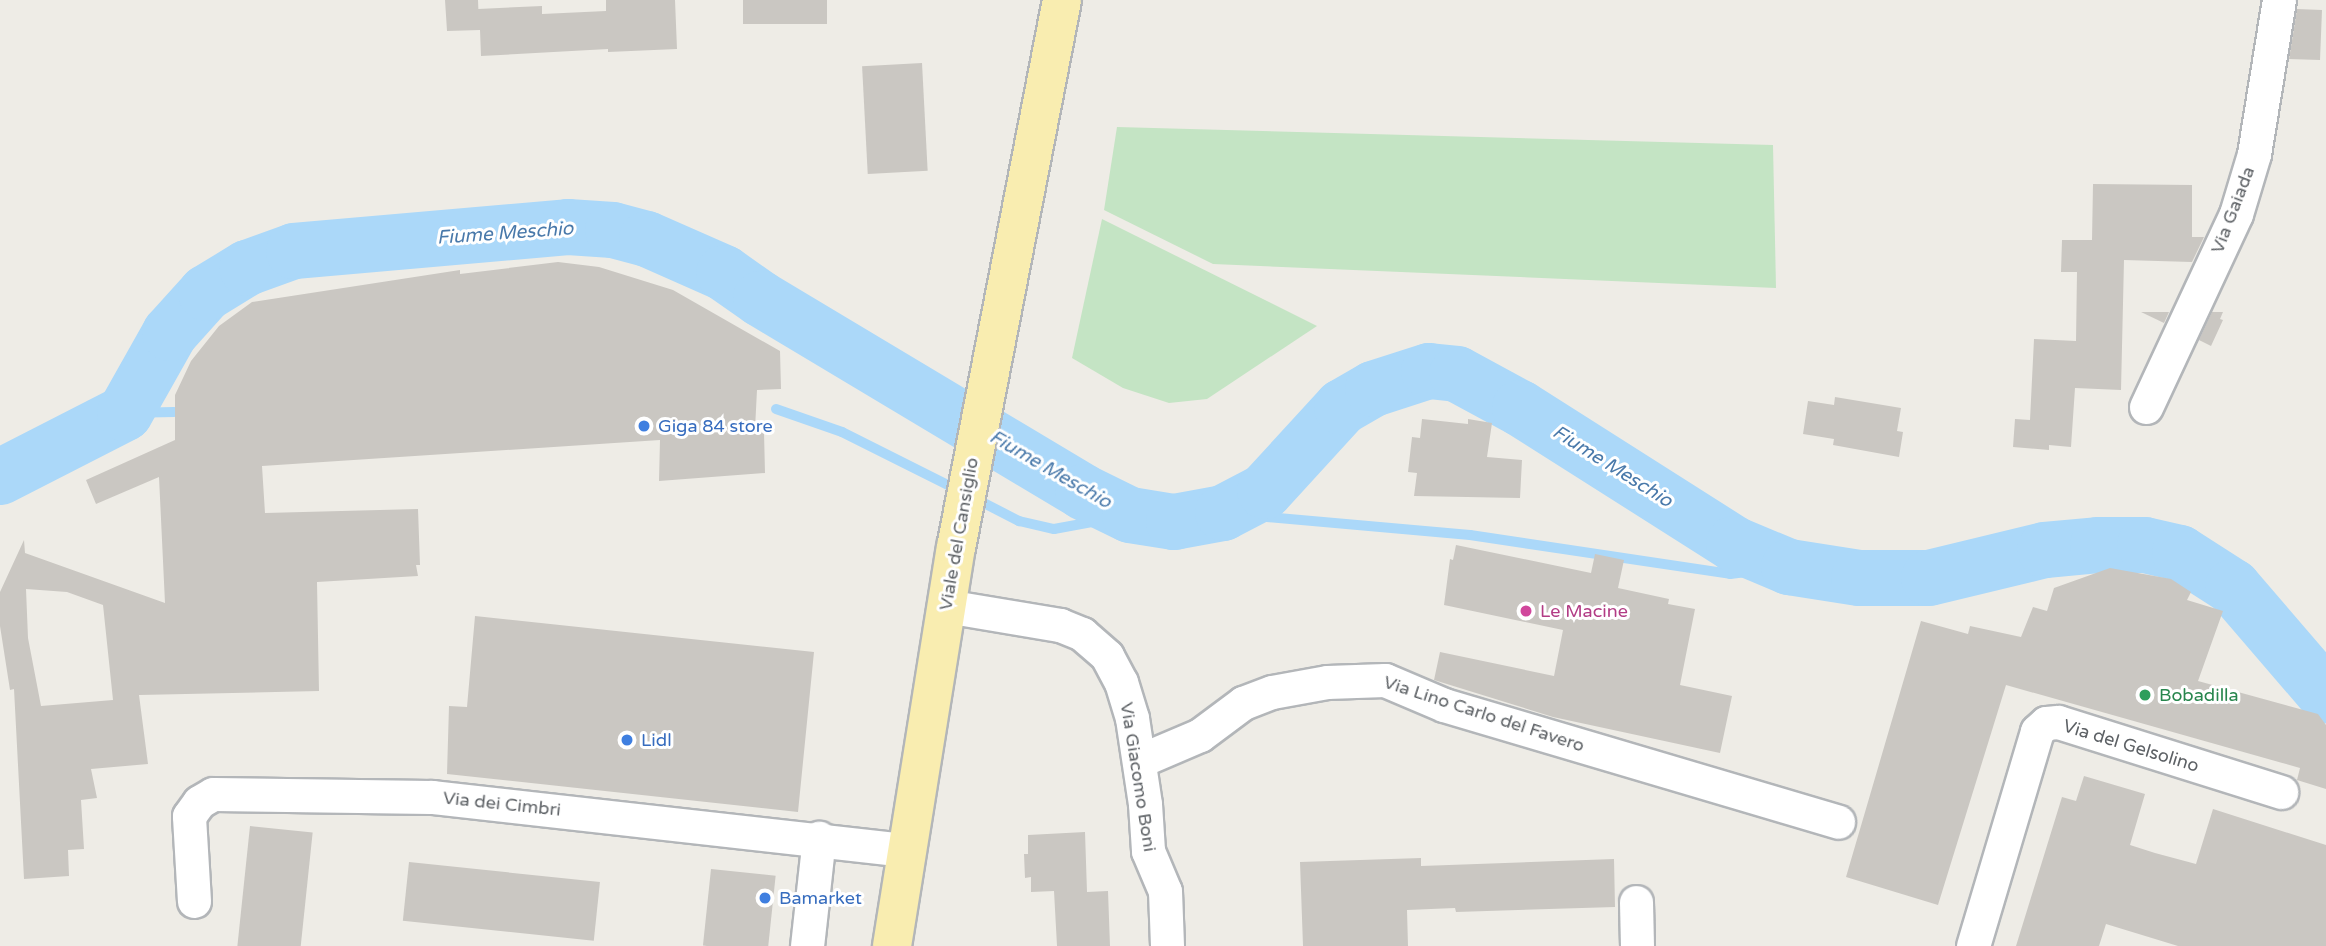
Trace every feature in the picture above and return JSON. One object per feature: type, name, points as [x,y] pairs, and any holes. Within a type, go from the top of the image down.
[{"type":"main road","name":"Viale del Cansiglio","points":[[892,946],[960,528],[1062,0]]},
{"type":"street","name":"Via Gaiada","points":[[2146,407],[2235,214],[2254,154],[2279,0]]},
{"type":"street","name":"Via Giacomo Boni","points":[[946,606],[1060,625],[1082,634],[1101,648],[1115,668],[1127,700],[1139,761],[1148,851],[1165,891],[1167,946]]},
{"type":"street","name":"Via Lino Carlo del Favero","points":[[1139,761],[1200,735],[1243,703],[1272,692],[1314,683],[1378,679],[1398,683],[1444,705],[1838,822]]},
{"type":"street","name":"Via del Gelsolino","points":[[1973,946],[2037,731],[2046,723],[2058,722],[2281,792]]},
{"type":"street","name":"Via dei Cimbri","points":[[194,901],[189,816],[199,802],[213,794],[432,797],[908,850]]},
{"type":"street","points":[[807,946],[819,838]]},
{"type":"street","points":[[1636,902],[1637,946]]},
{"type":"green space","points":[[1117,127],[1773,145],[1776,288],[1213,264],[1104,210]]},
{"type":"green space","points":[[1102,219],[1317,326],[1207,399],[1169,403],[1123,388],[1072,358]]},
{"type":"building","points":[[445,0],[478,0],[478,9],[542,6],[542,14],[606,11],[606,0],[675,0],[677,49],[608,52],[608,49],[481,56],[480,30],[447,31]]},
{"type":"building","points":[[743,0],[827,0],[827,24],[743,24]]},
{"type":"building","points":[[2297,9],[2322,10],[2320,60],[2289,59]]},
{"type":"building","points":[[922,63],[928,171],[868,174],[862,66]]},
{"type":"building","points":[[2093,184],[2192,185],[2192,237],[2204,237],[2192,262],[2124,260],[2121,390],[2075,388],[2071,447],[2049,445],[2049,450],[2013,447],[2015,419],[2030,420],[2034,339],[2076,341],[2077,272],[2061,272],[2062,240],[2092,240]]},
{"type":"building","points":[[558,262],[599,267],[673,290],[780,351],[781,389],[757,390],[755,429],[764,432],[765,473],[659,481],[660,440],[262,466],[265,513],[418,509],[418,576],[317,582],[319,691],[139,695],[148,764],[91,769],[97,798],[81,800],[84,849],[68,850],[69,876],[24,879],[14,689],[10,690],[0,626],[0,592],[24,540],[25,553],[165,603],[159,477],[96,504],[86,480],[175,440],[175,395],[191,361],[219,326],[252,302],[460,270],[460,274]],"holes":[[[26,589],[67,592],[103,605],[113,700],[41,706],[28,638]]]},
{"type":"building","points":[[2141,312],[2169,312],[2164,323]]},
{"type":"building","points":[[2212,312],[2223,312],[2220,319],[2223,320],[2211,346],[2199,340]]},
{"type":"building","points":[[1835,397],[1901,408],[1897,431],[1903,432],[1899,457],[1833,445],[1834,439],[1803,434],[1808,401],[1834,405]]},
{"type":"building","points":[[1422,419],[1468,424],[1468,419],[1492,423],[1487,457],[1522,460],[1520,498],[1414,496],[1417,473],[1408,472],[1412,437],[1420,438]]},
{"type":"building","points":[[1456,545],[1591,573],[1595,554],[1624,560],[1618,588],[1669,599],[1668,604],[1695,609],[1680,685],[1732,696],[1720,753],[1553,717],[1434,680],[1440,652],[1554,676],[1563,630],[1444,605],[1450,559],[1453,560]]},
{"type":"building","points":[[2110,568],[2171,579],[2191,592],[2187,600],[2223,611],[2198,681],[2318,714],[2326,725],[2326,789],[2297,780],[2300,768],[2006,685],[1938,905],[1846,877],[1921,621],[1968,634],[1970,626],[2021,637],[2033,607],[2047,611],[2054,588]]},
{"type":"building","name":"Lidl","points":[[475,616],[814,652],[798,812],[447,774],[449,706],[467,707]]},
{"type":"building","points":[[2084,776],[2145,794],[2130,845],[2155,853],[2196,864],[2213,809],[2326,845],[2326,946],[2178,946],[2106,924],[2099,946],[2016,946],[2062,797],[2076,801]]},
{"type":"building","points":[[250,826],[313,833],[301,946],[237,946]]},
{"type":"building","points":[[1085,832],[1087,892],[1108,891],[1110,946],[1057,946],[1054,891],[1031,892],[1031,877],[1025,878],[1024,854],[1028,854],[1028,835]]},
{"type":"building","points":[[1421,858],[1421,866],[1614,859],[1615,907],[1456,912],[1455,908],[1407,910],[1408,946],[1303,946],[1300,862]]},
{"type":"building","points":[[409,862],[600,882],[594,941],[403,921]]},
{"type":"building","points":[[711,869],[776,876],[768,946],[703,946]]},
{"type":"waterway","name":"Fiume Meschio","points":[[0,477],[125,413],[170,333],[206,293],[247,268],[294,251],[568,227],[613,230],[647,239],[724,273],[761,299],[1083,492],[1130,515],[1174,522],[1223,513],[1265,491],[1342,407],[1373,389],[1429,371],[1457,374],[1520,408],[1734,544],[1789,567],[1859,578],[1929,578],[2045,550],[2098,545],[2145,545],[2180,553],[2233,587],[2326,695]]},
{"type":"waterway","points":[[776,409],[842,432],[960,491]]},
{"type":"waterway","points":[[125,413],[174,412]]},
{"type":"waterway","points":[[974,498],[1019,521],[1054,529],[1130,515]]},
{"type":"waterway","points":[[1223,513],[1470,535],[1730,574],[1789,567]]},
{"type":"place","name":"Giga 84 store","points":[[644,426]]},
{"type":"place","name":"Le Macine","points":[[1526,611]]},
{"type":"place","name":"Bobadilla","points":[[2145,695]]},
{"type":"place","name":"Lidl","points":[[627,740]]},
{"type":"place","name":"Bamarket","points":[[765,898]]}]
